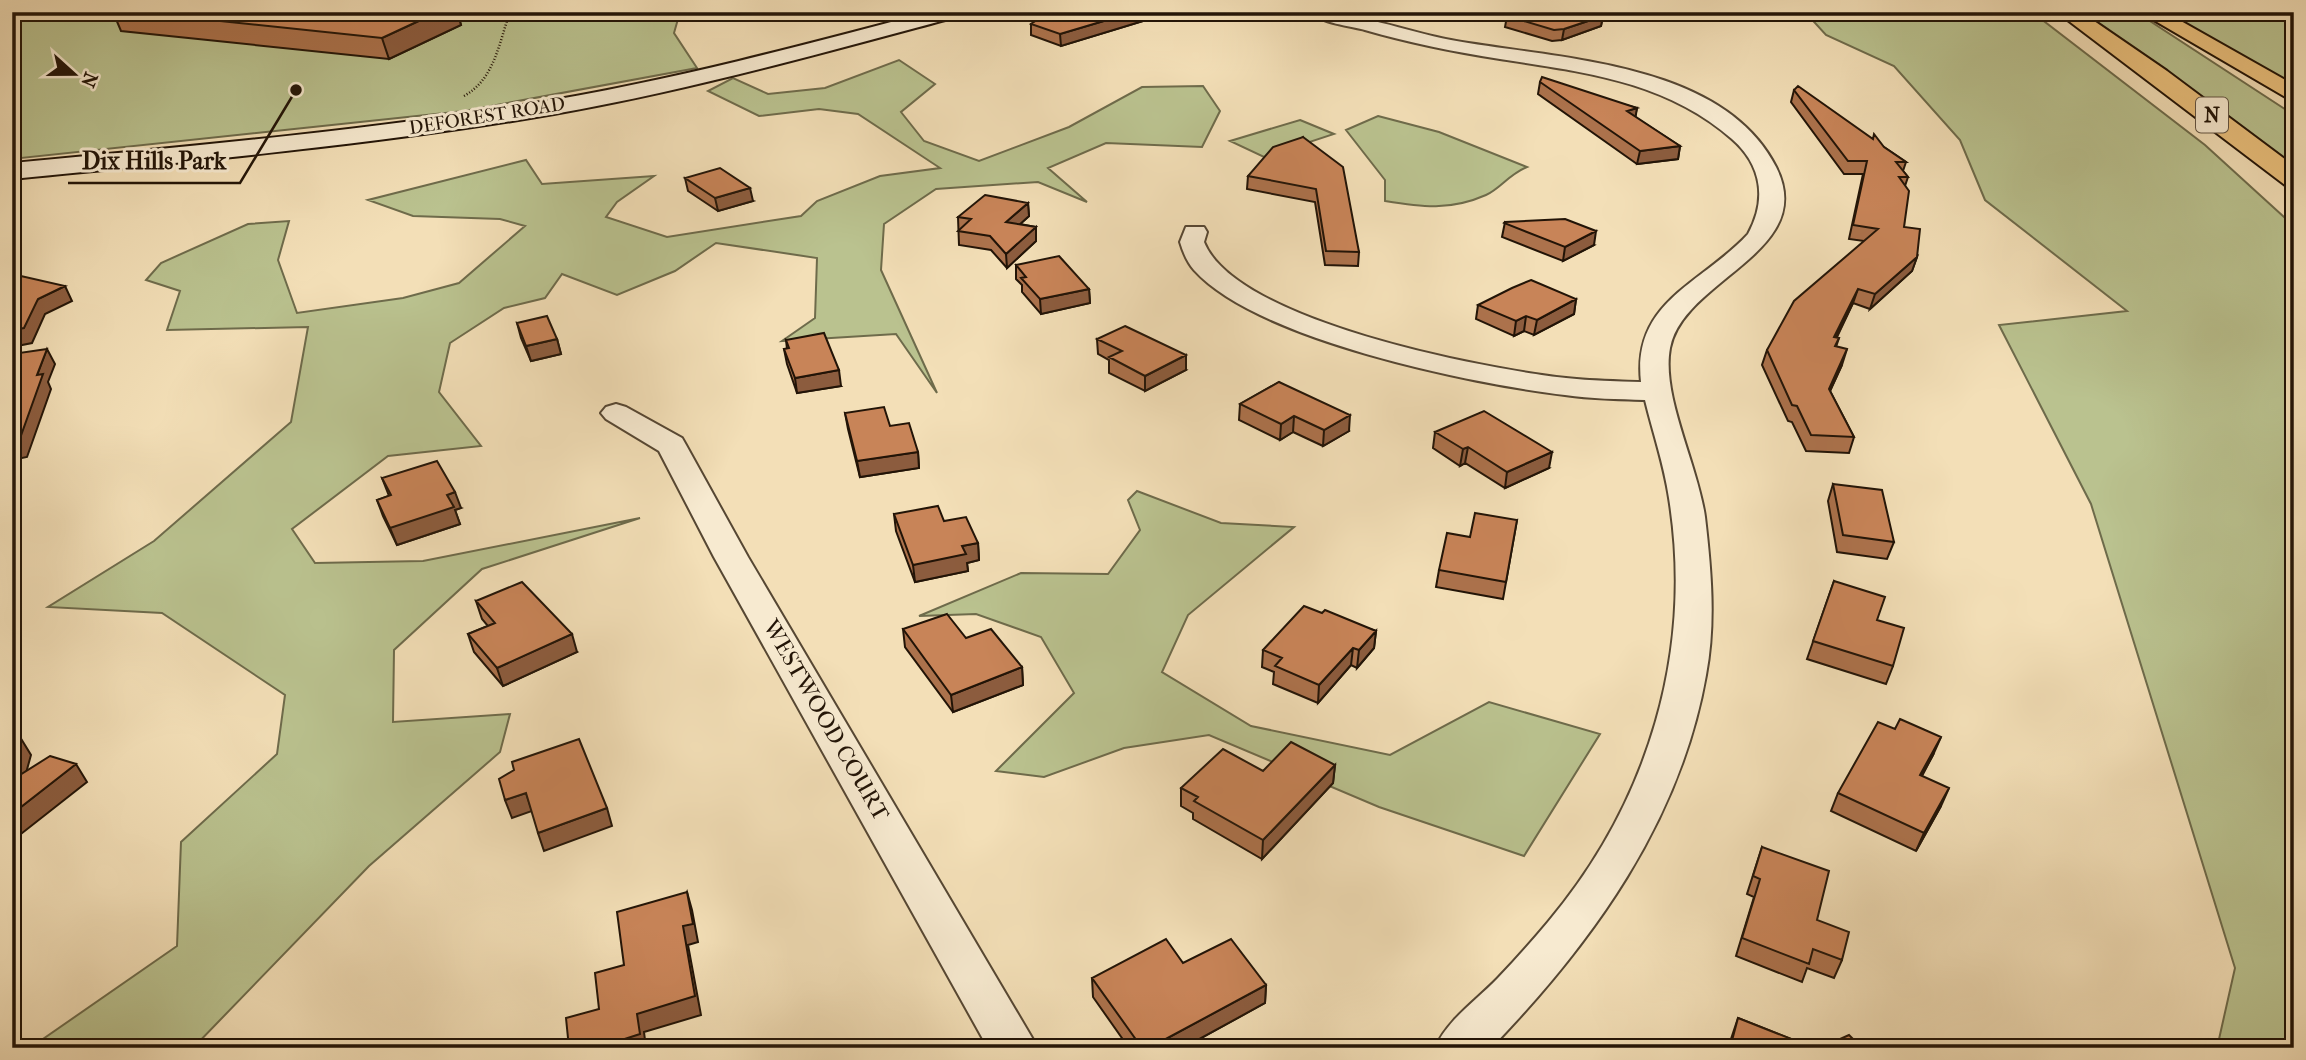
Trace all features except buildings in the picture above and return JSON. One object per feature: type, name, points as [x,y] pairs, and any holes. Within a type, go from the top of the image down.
[{"type":"highway","name":"N","points":[[2067,12],[2159,76],[2294,179]]},
{"type":"highway","points":[[2150,12],[2294,96]]},
{"type":"street","name":"DEFOREST ROAD","points":[[12,171],[319,140],[500,116],[633,90],[953,12]]},
{"type":"street","points":[[1319,12],[1424,40],[1553,61],[1632,79],[1694,102],[1745,139],[1762,162],[1773,186],[1772,208],[1763,232],[1744,254],[1687,297],[1665,320],[1655,351],[1657,392],[1688,512],[1696,581],[1692,655],[1678,727],[1646,812],[1581,917],[1489,1019],[1459,1048]]},
{"type":"street","points":[[1195,232],[1192,243],[1203,265],[1275,311],[1329,332],[1476,373],[1567,387],[1657,392]]},
{"type":"street","name":"WESTWOOD COURT","points":[[617,413],[671,445],[731,556],[1014,1048]]},
{"type":"path","points":[[461,97],[471,93],[485,78],[510,12]]},
{"type":"green space","points":[[12,12],[680,12],[674,33],[697,68],[464,111],[12,159]]},
{"type":"green space","points":[[1805,12],[2032,12],[2205,145],[2294,226],[2294,1048],[2217,1048],[2235,968],[2091,504],[1999,325],[2127,311],[1985,200],[1960,140],[1894,66],[1826,35]]},
{"type":"green space","points":[[2071,12],[2136,12],[2294,115],[2294,169]]},
{"type":"green space","points":[[2166,12],[2294,12],[2294,85]]},
{"type":"green space","points":[[899,60],[935,84],[901,112],[924,141],[979,161],[1069,127],[1142,87],[1203,86],[1220,111],[1202,147],[1106,143],[1048,168],[1087,202],[1038,182],[936,189],[884,224],[881,270],[937,393],[896,334],[782,341],[815,318],[817,258],[716,243],[675,271],[617,295],[562,274],[545,298],[504,308],[450,343],[439,392],[481,446],[388,456],[292,529],[315,563],[423,561],[640,518],[482,569],[394,650],[393,722],[510,714],[500,752],[369,866],[193,1048],[30,1048],[177,946],[181,842],[277,754],[285,695],[162,613],[48,607],[154,541],[291,422],[308,327],[167,330],[180,291],[146,280],[161,263],[248,224],[289,221],[278,260],[297,313],[403,298],[459,283],[525,226],[500,219],[413,216],[368,200],[526,160],[542,184],[654,176],[617,202],[606,217],[667,237],[801,216],[817,201],[880,176],[940,168],[858,114],[819,109],[759,116],[708,91],[733,78],[768,94],[825,88]]},
{"type":"green space","points":[[1378,116],[1439,132],[1527,167],[1491,192],[1460,204],[1424,206],[1385,201],[1385,180],[1346,130]]},
{"type":"green space","points":[[1300,120],[1334,134],[1264,157],[1230,141]]},
{"type":"green space","points":[[1137,491],[1221,523],[1294,527],[1188,615],[1162,672],[1251,726],[1390,755],[1489,702],[1600,734],[1524,856],[1379,807],[1209,735],[1124,748],[1044,777],[996,771],[1074,693],[1041,637],[976,614],[919,616],[1021,573],[1108,574],[1140,530],[1128,500]]},
{"type":"place","name":"Dix Hills Park","points":[[296,90]]}]
